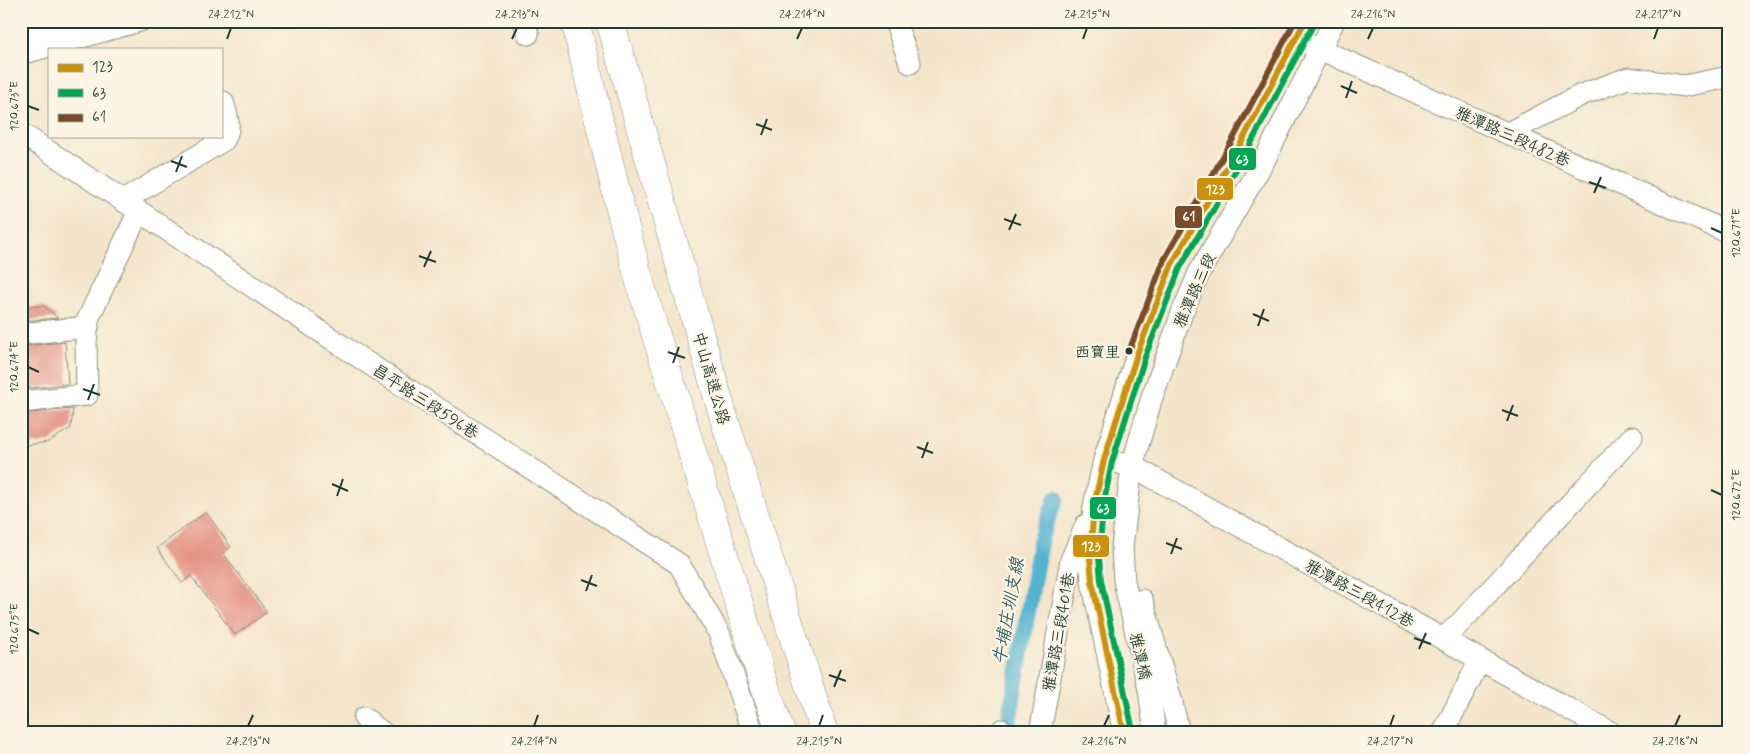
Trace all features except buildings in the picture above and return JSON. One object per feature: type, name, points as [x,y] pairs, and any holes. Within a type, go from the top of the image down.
[{"type":"highway","points":[[575,21],[640,284],[761,675],[781,733]]},
{"type":"highway","name":"中山高速公路","points":[[610,21],[723,415],[824,733]]},
{"type":"street","points":[[21,36],[71,21]]},
{"type":"street","points":[[21,54],[140,21]]},
{"type":"street","points":[[896,21],[910,62]]},
{"type":"street","name":"雅潭路三段","points":[[1124,581],[1122,547],[1132,466],[1155,388],[1182,313],[1197,279],[1264,161],[1334,21]]},
{"type":"street","name":"雅潭路三段","points":[[1092,581],[1090,558],[1094,506],[1104,460],[1137,354],[1172,264],[1241,143],[1301,30]]},
{"type":"street","name":"雅潭路三段482巷","points":[[1301,30],[1319,49],[1729,233]]},
{"type":"street","points":[[1508,134],[1581,95],[1628,78],[1684,86],[1729,77]]},
{"type":"street","points":[[21,402],[87,395],[86,344],[88,319],[131,206],[224,140],[230,126],[223,102]]},
{"type":"street","name":"昌平路三段596巷","points":[[21,133],[378,370],[679,564],[719,633],[753,733]]},
{"type":"street","points":[[21,334],[88,327]]},
{"type":"street","points":[[1443,639],[1461,622],[1632,437]]},
{"type":"street","name":"雅潭路三段412巷","points":[[1104,460],[1132,466],[1612,733]]},
{"type":"street","points":[[1132,466],[1128,522],[1132,559],[1179,733]]},
{"type":"street","name":"雅潭路三段401巷","points":[[1040,733],[1071,560],[1094,506]]},
{"type":"street","name":"雅潭橋","points":[[1092,581],[1124,733]]},
{"type":"street","name":"雅潭橋","points":[[1124,581],[1149,690],[1155,733]]},
{"type":"street","points":[[1443,733],[1480,660]]},
{"type":"street","points":[[364,718],[383,733]]},
{"type":"waterway","name":"牛埔庄圳支線","points":[[1007,733],[1041,537],[1056,498]]},
{"type":"transit line","name":"61","points":[[1129,351],[1164,260],[1233,139],[1295,21]]},
{"type":"transit line","name":"123","points":[[1124,733],[1092,581],[1090,558],[1094,506],[1104,460],[1137,354],[1172,264],[1241,143],[1305,21]]},
{"type":"transit line","name":"63","points":[[1133,731],[1101,580],[1099,558],[1103,507],[1112,462],[1145,357],[1180,268],[1249,147],[1313,25]]},
{"type":"place","name":"西寶里","points":[[1129,351]]}]
